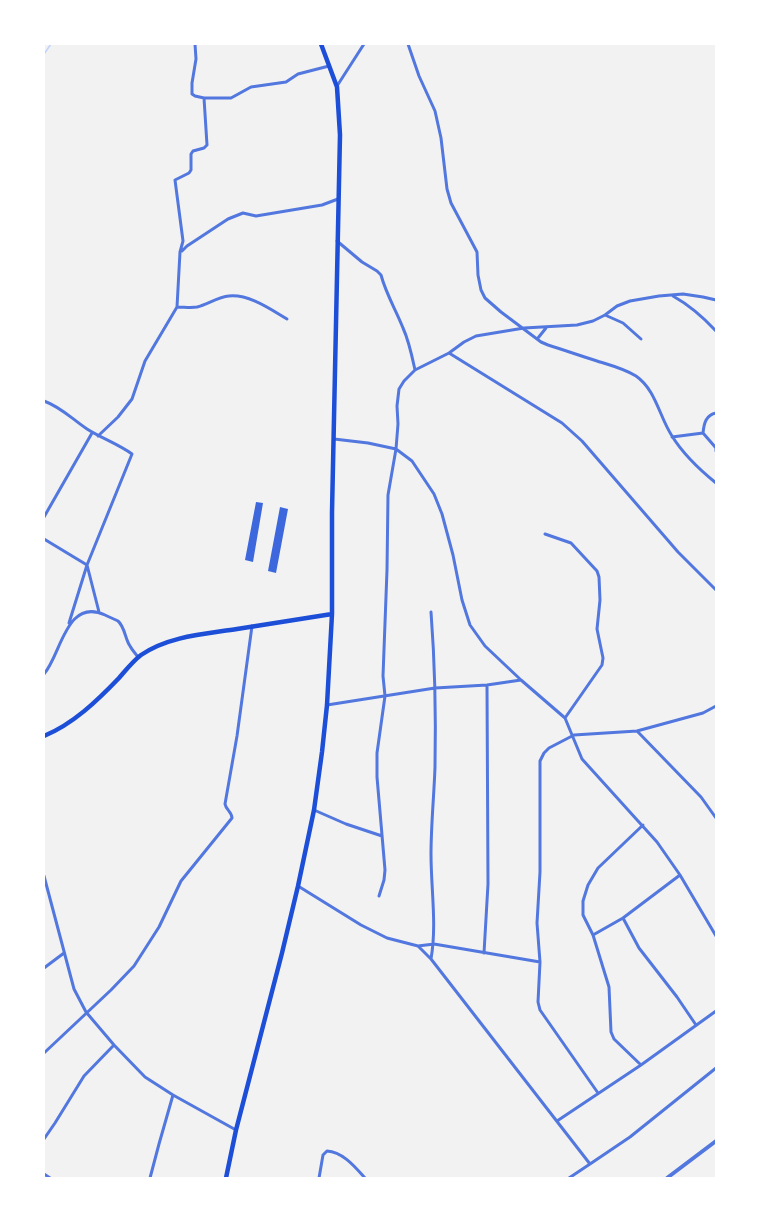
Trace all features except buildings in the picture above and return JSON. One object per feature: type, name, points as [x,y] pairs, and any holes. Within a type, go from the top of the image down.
[{"type":"highway","points":[[226,1179],[236,1130],[298,886],[314,810],[327,705],[332,614],[340,135],[337,87],[321,44]]},
{"type":"highway","points":[[44,736],[72,720],[94,703],[138,657],[154,646],[252,626],[332,614]]},
{"type":"street","points":[[195,44],[196,59],[192,94],[204,98],[231,98],[251,87],[286,82],[298,74],[329,66]]},
{"type":"street","points":[[337,87],[364,44]]},
{"type":"street","points":[[408,44],[435,111],[441,138],[447,189],[451,203],[477,252],[478,275],[485,298],[548,345],[635,376],[645,384],[657,402],[672,437],[690,459],[717,483]]},
{"type":"street","points":[[98,436],[118,417],[132,399],[146,361],[177,307],[180,252],[183,241],[175,180],[191,171],[193,150],[204,148],[207,145],[204,98]]},
{"type":"street","points":[[180,252],[228,219],[243,213],[256,216],[322,205],[338,200]]},
{"type":"street","points":[[337,241],[381,275],[408,340],[416,370]]},
{"type":"street","points":[[671,295],[687,304],[717,331]]},
{"type":"street","points":[[379,896],[384,880],[377,753],[385,696],[388,495],[396,449],[399,389],[416,370],[476,336],[524,328],[577,325],[592,321],[630,301],[671,295],[693,295],[717,300]]},
{"type":"street","points":[[177,307],[195,307],[227,296],[236,296],[244,297],[286,319]]},
{"type":"street","points":[[605,315],[623,323],[640,339]]},
{"type":"street","points":[[538,339],[546,328]]},
{"type":"street","points":[[449,353],[561,423],[582,441],[678,552],[717,589]]},
{"type":"street","points":[[44,401],[54,405],[98,436],[132,454],[87,565],[69,626]]},
{"type":"street","points":[[717,413],[711,414],[705,420],[703,433],[717,451]]},
{"type":"street","points":[[44,517],[92,432]]},
{"type":"street","points":[[672,437],[703,433]]},
{"type":"street","points":[[334,440],[368,443],[396,449],[412,461],[434,494],[442,514],[470,625],[484,646],[565,718],[574,735],[582,759],[657,842],[717,936]]},
{"type":"street","points":[[545,534],[571,543],[594,567],[599,577],[600,600],[597,629],[603,658],[602,664],[565,718]]},
{"type":"street","points":[[44,539],[87,565],[99,612]]},
{"type":"street","points":[[44,675],[72,621],[90,612],[99,612],[118,621],[128,644],[138,657]]},
{"type":"street","points":[[431,612],[435,688],[435,766],[431,854],[434,944],[431,959]]},
{"type":"street","points":[[44,1053],[134,966],[159,927],[181,881],[232,818],[225,804],[252,626]]},
{"type":"street","points":[[327,705],[435,688],[487,685],[521,680]]},
{"type":"street","points":[[484,953],[488,884],[487,685]]},
{"type":"street","points":[[598,1093],[540,1010],[538,1002],[540,761],[549,748],[574,735],[637,731],[693,716],[717,706]]},
{"type":"street","points":[[637,731],[701,797],[717,818]]},
{"type":"street","points":[[314,810],[382,836]]},
{"type":"street","points":[[641,1065],[614,1040],[611,1032],[609,987],[593,935],[584,915],[583,901],[588,885],[598,868],[643,825]]},
{"type":"street","points":[[593,935],[623,918],[680,875]]},
{"type":"street","points":[[44,876],[74,989],[86,1012],[145,1077],[236,1130]]},
{"type":"street","points":[[298,886],[361,925],[387,938],[418,946],[434,944],[540,962]]},
{"type":"street","points":[[623,918],[639,948],[696,1025]]},
{"type":"street","points":[[418,946],[431,959],[590,1164]]},
{"type":"street","points":[[44,968],[64,953]]},
{"type":"street","points":[[556,1121],[717,1011]]},
{"type":"street","points":[[44,1139],[84,1076],[114,1045]]},
{"type":"street","points":[[569,1179],[630,1137],[717,1068]]},
{"type":"street","points":[[150,1179],[173,1095]]},
{"type":"street","points":[[667,1179],[717,1142]]},
{"type":"street","points":[[319,1179],[323,1155],[331,1151],[353,1165],[365,1179]]},
{"type":"street","points":[[44,1174],[50,1179]]},
{"type":"waterway","points":[[44,54],[51,44]]}]
